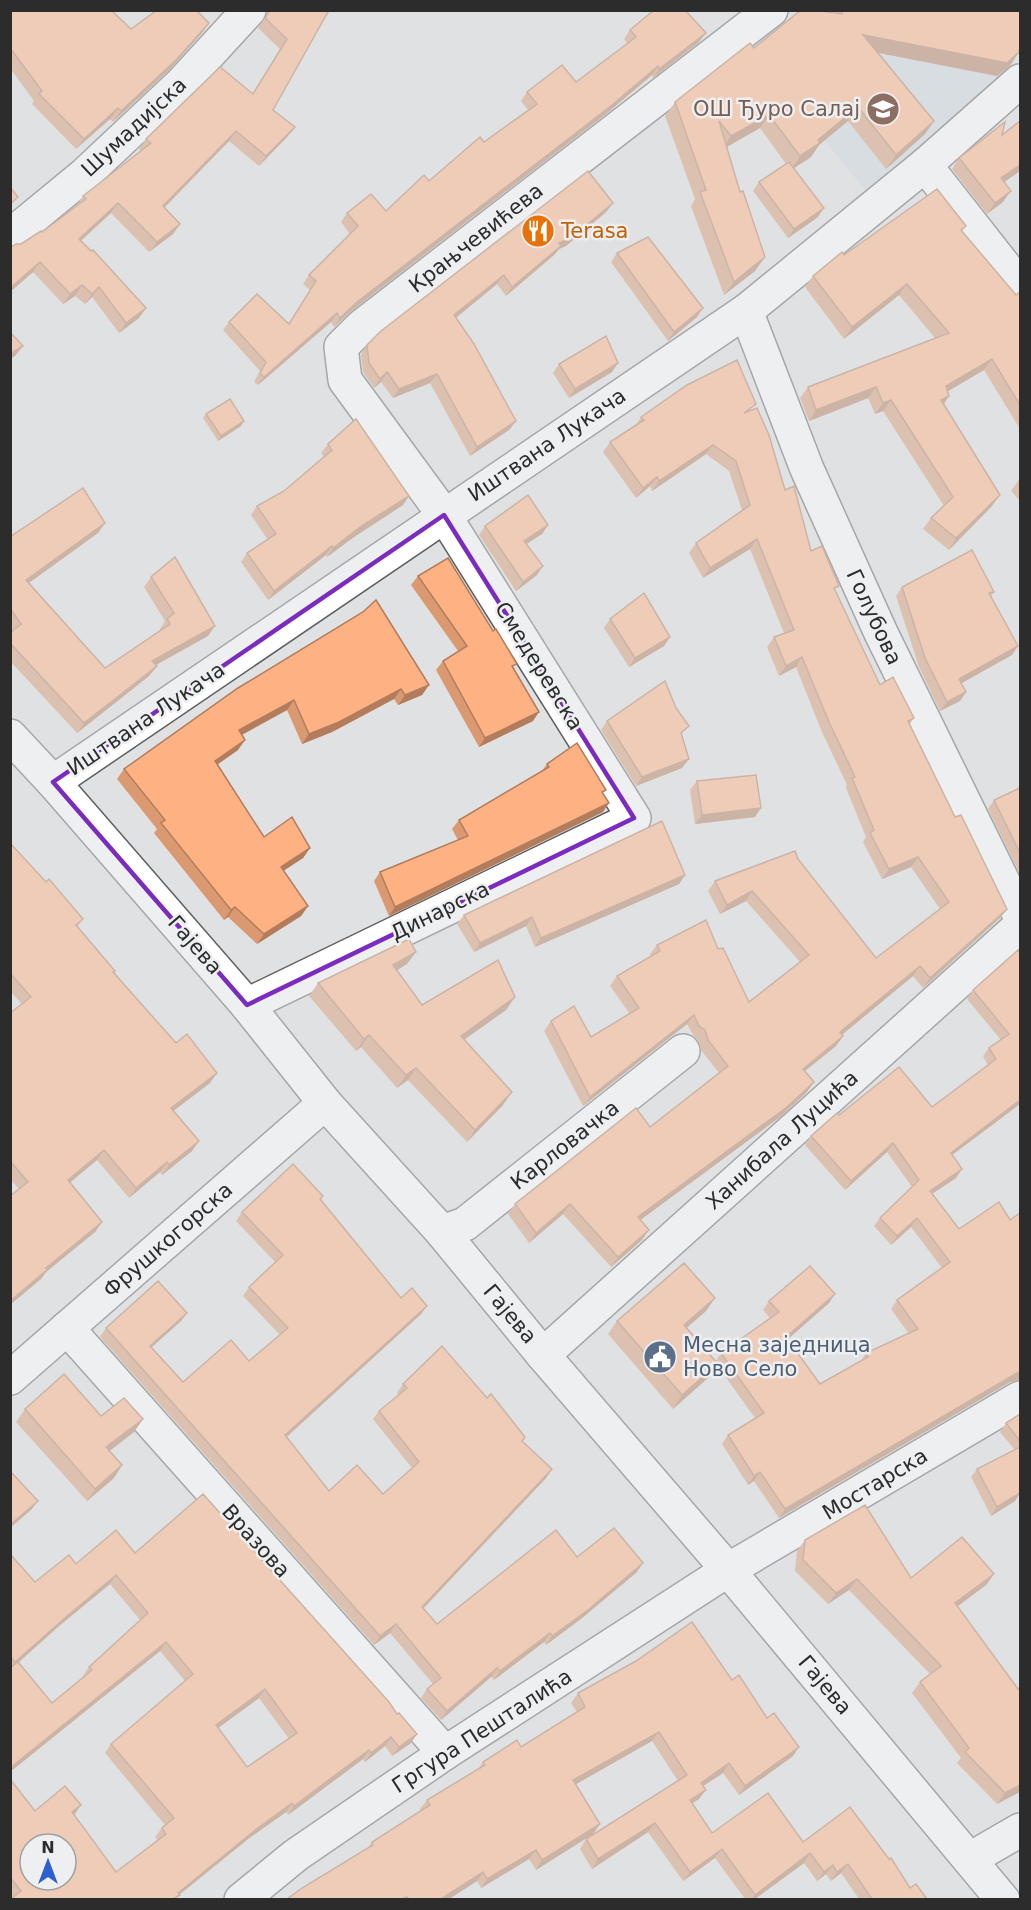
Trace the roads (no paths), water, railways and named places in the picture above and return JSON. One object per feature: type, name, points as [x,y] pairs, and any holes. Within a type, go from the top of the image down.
[{"type":"street","name":"Шумадијска","points":[[10,236],[83,176],[182,83],[249,10]]},
{"type":"street","name":"Крањчевићева","points":[[444,515],[345,380],[342,347],[362,326],[771,10]]},
{"type":"street","name":"Иштвана Лукача","points":[[53,782],[746,311],[925,165],[1020,81]]},
{"type":"street","points":[[925,165],[1020,286]]},
{"type":"street","name":"Голубова","points":[[746,311],[807,469],[876,623],[1020,916]]},
{"type":"street","name":"Смедеревска","points":[[444,515],[634,818]]},
{"type":"street","name":"Гајева","points":[[10,736],[53,782],[247,1005],[325,1103],[442,1232],[1003,1899]]},
{"type":"street","name":"Динарска","points":[[247,1005],[634,818]]},
{"type":"street","name":"Ханибала Луцића","points":[[543,1354],[1020,926]]},
{"type":"street","name":"Карловачка","points":[[442,1232],[465,1224],[683,1051]]},
{"type":"street","name":"Фрушкогорска","points":[[10,1378],[325,1103]]},
{"type":"street","name":"Вразова","points":[[67,1328],[445,1753]]},
{"type":"street","name":"Мостарска","points":[[728,1570],[1020,1398]]},
{"type":"street","name":"Гргура Пешталића","points":[[241,1899],[296,1855],[445,1753],[728,1570]]},
{"type":"street","points":[[970,1859],[1020,1830]]},
{"type":"place","name":"ОШ Ђуро Салај","points":[[883,109]]},
{"type":"place","name":"Terasa","points":[[538,231]]},
{"type":"place","name":"Месна заједница Ново Село","points":[[660,1357]]}]
